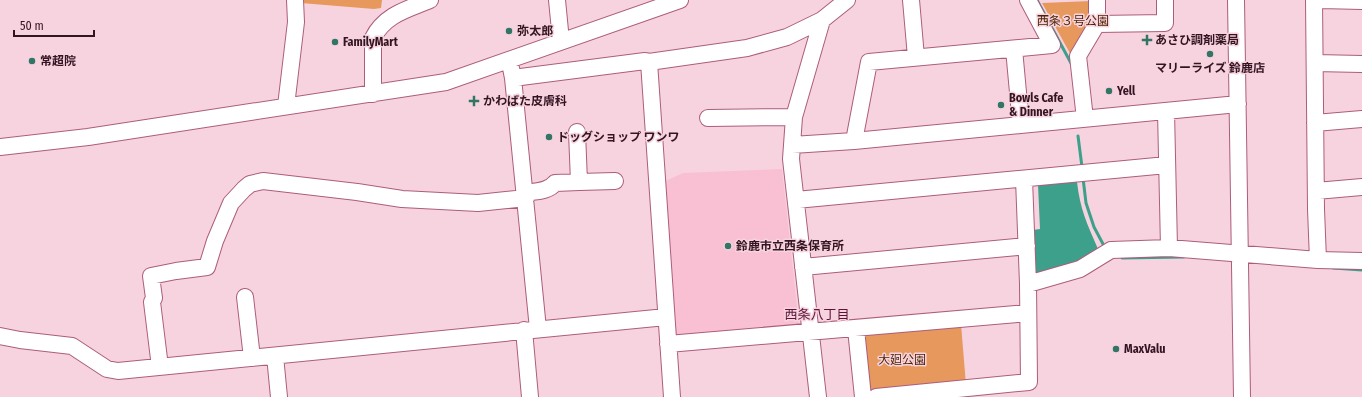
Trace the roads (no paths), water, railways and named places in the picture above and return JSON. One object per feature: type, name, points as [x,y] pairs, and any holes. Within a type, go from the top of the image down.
[{"type":"street","points":[[286,106],[296,22],[295,0]]},
{"type":"street","points":[[373,94],[373,38],[375,34],[385,22],[395,15],[430,0]]},
{"type":"street","points":[[558,0],[561,41]]},
{"type":"street","points":[[0,147],[88,136],[446,82],[680,0]]},
{"type":"street","points":[[513,78],[645,61],[649,62],[747,48],[788,37],[822,20],[847,0]]},
{"type":"street","points":[[911,0],[916,58]]},
{"type":"street","points":[[854,141],[870,62],[1052,45],[1028,0]]},
{"type":"street","points":[[1084,119],[1078,56],[1097,24],[1097,0]]},
{"type":"street","points":[[1097,24],[1165,24],[1165,0]]},
{"type":"street","points":[[1236,0],[1242,397]]},
{"type":"street","points":[[1314,0],[1318,260]]},
{"type":"street","points":[[1321,0],[1362,1]]},
{"type":"street","points":[[818,397],[791,158],[794,117],[822,20]]},
{"type":"street","points":[[1014,49],[1021,125]]},
{"type":"street","points":[[509,59],[513,78],[526,196],[531,330],[530,397]]},
{"type":"street","points":[[649,62],[672,397]]},
{"type":"street","points":[[1315,63],[1362,64]]},
{"type":"street","points":[[792,145],[854,141],[1238,104]]},
{"type":"street","points":[[1166,110],[1169,248]]},
{"type":"street","points":[[708,118],[794,117]]},
{"type":"street","points":[[1315,123],[1362,120]]},
{"type":"street","points":[[577,132],[579,182]]},
{"type":"street","points":[[796,200],[1167,165]]},
{"type":"street","points":[[876,397],[1029,382],[1028,284],[1024,179]]},
{"type":"street","points":[[160,367],[152,302],[154,298],[151,276],[207,267],[215,241],[232,202],[250,184],[263,181],[402,199],[478,203],[526,196],[552,187],[555,183],[615,181]]},
{"type":"street","points":[[1316,191],[1362,187]]},
{"type":"street","points":[[803,267],[1027,246]]},
{"type":"street","points":[[1028,284],[1080,269],[1111,250],[1169,248],[1240,261],[1362,261]]},
{"type":"street","points":[[245,297],[252,358]]},
{"type":"street","points":[[668,344],[1028,313]]},
{"type":"street","points":[[0,336],[20,340],[72,346],[107,369],[118,371],[666,317]]},
{"type":"street","points":[[856,328],[863,397]]},
{"type":"street","points":[[275,356],[279,397]]},
{"type":"waterway","points":[[1037,0],[1072,65]]},
{"type":"waterway","points":[[1078,136],[1082,167]]},
{"type":"waterway","points":[[1083,178],[1086,203],[1094,227],[1103,244]]},
{"type":"waterway","points":[[1122,258],[1184,257]]},
{"type":"waterway","points":[[1333,268],[1362,270]]},
{"type":"place","name":"弥太郎","points":[[509,31]]},
{"type":"place","name":"あさひ調剤薬局","points":[[1147,40]]},
{"type":"place","name":"FamilyMart","points":[[335,42]]},
{"type":"place","name":"マリーライズ 鈴鹿店","points":[[1210,54]]},
{"type":"place","name":"常超院","points":[[32,61]]},
{"type":"place","name":"Yell","points":[[1109,91]]},
{"type":"place","name":"かわばた皮膚科","points":[[474,101]]},
{"type":"place","name":"Bowls Cafe & Dinner","points":[[1001,105]]},
{"type":"place","name":"ドッグショップ ワンワ","points":[[549,137]]},
{"type":"place","name":"鈴鹿市立西条保育所","points":[[728,246]]},
{"type":"place","name":"MaxValu","points":[[1116,349]]},
{"type":"district","name":"西条八丁目","points":[[817,314]]},
{"type":"park label","name":"西条３号公園","points":[[1073,21]]},
{"type":"park label","name":"大廻公園","points":[[902,360]]}]
